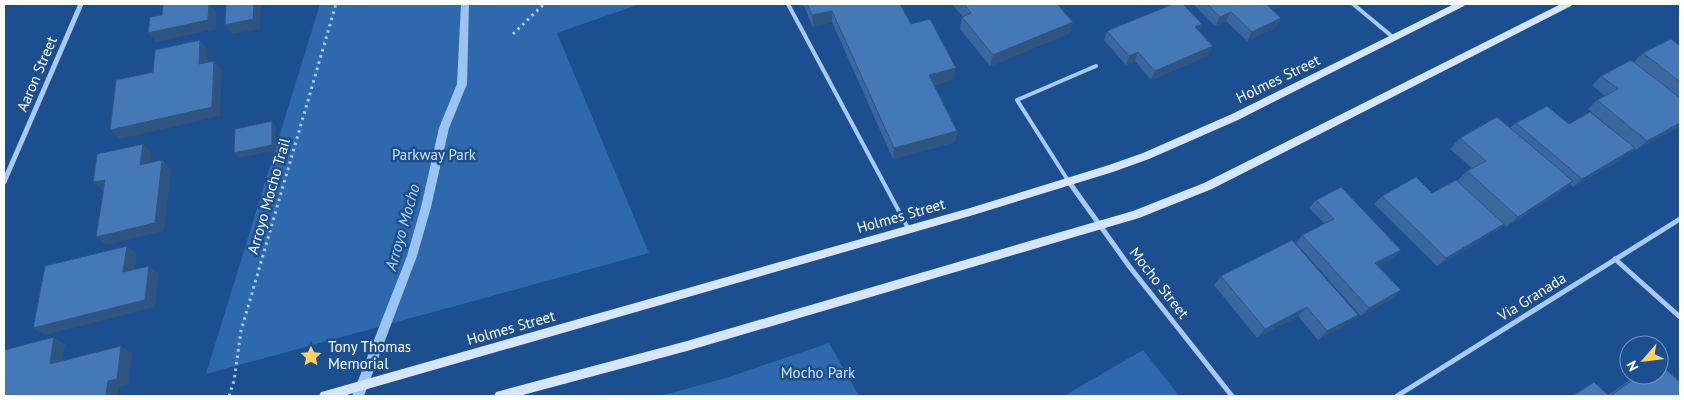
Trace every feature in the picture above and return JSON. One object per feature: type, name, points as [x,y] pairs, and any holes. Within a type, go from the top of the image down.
[{"type":"main road","name":"Holmes Street","points":[[325,396],[909,230],[1069,182],[1146,156],[1200,133],[1461,4]]},
{"type":"main road","points":[[500,396],[706,340],[1135,215],[1208,186],[1568,4]]},
{"type":"street","name":"Aaron Street","points":[[4,182],[81,4]]},
{"type":"street","name":"Mocho Street","points":[[1069,182],[1100,226],[1232,396]]},
{"type":"street","name":"Via Granada","points":[[1397,396],[1680,219]]},
{"type":"street","points":[[1615,259],[1680,318]]},
{"type":"lane","points":[[788,4],[909,230]]},
{"type":"lane","points":[[1353,4],[1394,38]]},
{"type":"lane","points":[[1069,182],[1017,100],[1096,66]]},
{"type":"path","name":"Arroyo Mocho Trail","points":[[229,396],[234,381],[242,332],[336,4]]},
{"type":"path","points":[[513,34],[544,4]]},
{"type":"green space","name":"Parkway Park","points":[[320,4],[640,4],[557,33],[649,253],[206,374]]},
{"type":"green space","name":"Mocho Park","points":[[829,343],[859,396],[660,396],[726,378]]},
{"type":"green space","points":[[1143,350],[1179,396],[1064,396]]},
{"type":"building","points":[[163,4],[209,4],[208,20],[148,33],[150,17],[162,15]]},
{"type":"building","points":[[226,4],[254,4],[253,19],[225,25]]},
{"type":"building","points":[[807,4],[900,4],[911,24],[930,19],[956,68],[929,75],[957,131],[894,148],[832,11],[812,15]]},
{"type":"building","points":[[964,4],[1057,4],[1073,22],[993,55],[962,17],[971,13]]},
{"type":"building","points":[[1173,4],[1183,4],[1202,24],[1195,27],[1213,46],[1155,71],[1138,52],[1129,56],[1107,31]]},
{"type":"building","points":[[1207,4],[1270,4],[1267,5],[1281,18],[1252,32],[1231,12],[1220,17]]},
{"type":"building","points":[[1671,39],[1680,46],[1680,82],[1643,53]]},
{"type":"building","points":[[200,40],[199,64],[214,61],[212,107],[110,130],[116,80],[153,72],[155,50]]},
{"type":"building","points":[[1631,60],[1680,98],[1680,123],[1647,141],[1597,100],[1618,89],[1601,76]]},
{"type":"building","points":[[1547,106],[1569,124],[1590,112],[1635,148],[1582,179],[1516,123]]},
{"type":"building","points":[[1497,117],[1573,181],[1518,217],[1467,171],[1486,161],[1460,138]]},
{"type":"building","points":[[272,121],[272,145],[234,153],[235,129]]},
{"type":"building","points":[[143,144],[140,165],[162,160],[155,223],[96,237],[105,180],[93,182],[97,154]]},
{"type":"building","points":[[1416,177],[1432,193],[1456,180],[1504,224],[1446,258],[1382,196]]},
{"type":"building","points":[[1341,187],[1401,250],[1375,263],[1401,290],[1369,308],[1302,235],[1334,219],[1316,200]]},
{"type":"building","points":[[1292,240],[1358,315],[1327,331],[1307,307],[1265,329],[1221,276]]},
{"type":"building","points":[[127,246],[123,272],[149,266],[145,300],[33,328],[45,266]]},
{"type":"building","points":[[54,337],[50,364],[121,346],[117,379],[108,381],[106,396],[4,396],[4,350]]},
{"type":"building","points":[[1669,372],[1680,382],[1680,396],[1610,396],[1626,385],[1669,385]]},
{"type":"building","points":[[1594,382],[1609,396],[1573,396]]},
{"type":"waterway","name":"Arroyo Mocho","points":[[358,396],[412,256],[426,207],[444,128],[462,84],[465,4]]},
{"type":"place","name":"Tony Thomas Memorial","points":[[311,356]]}]
